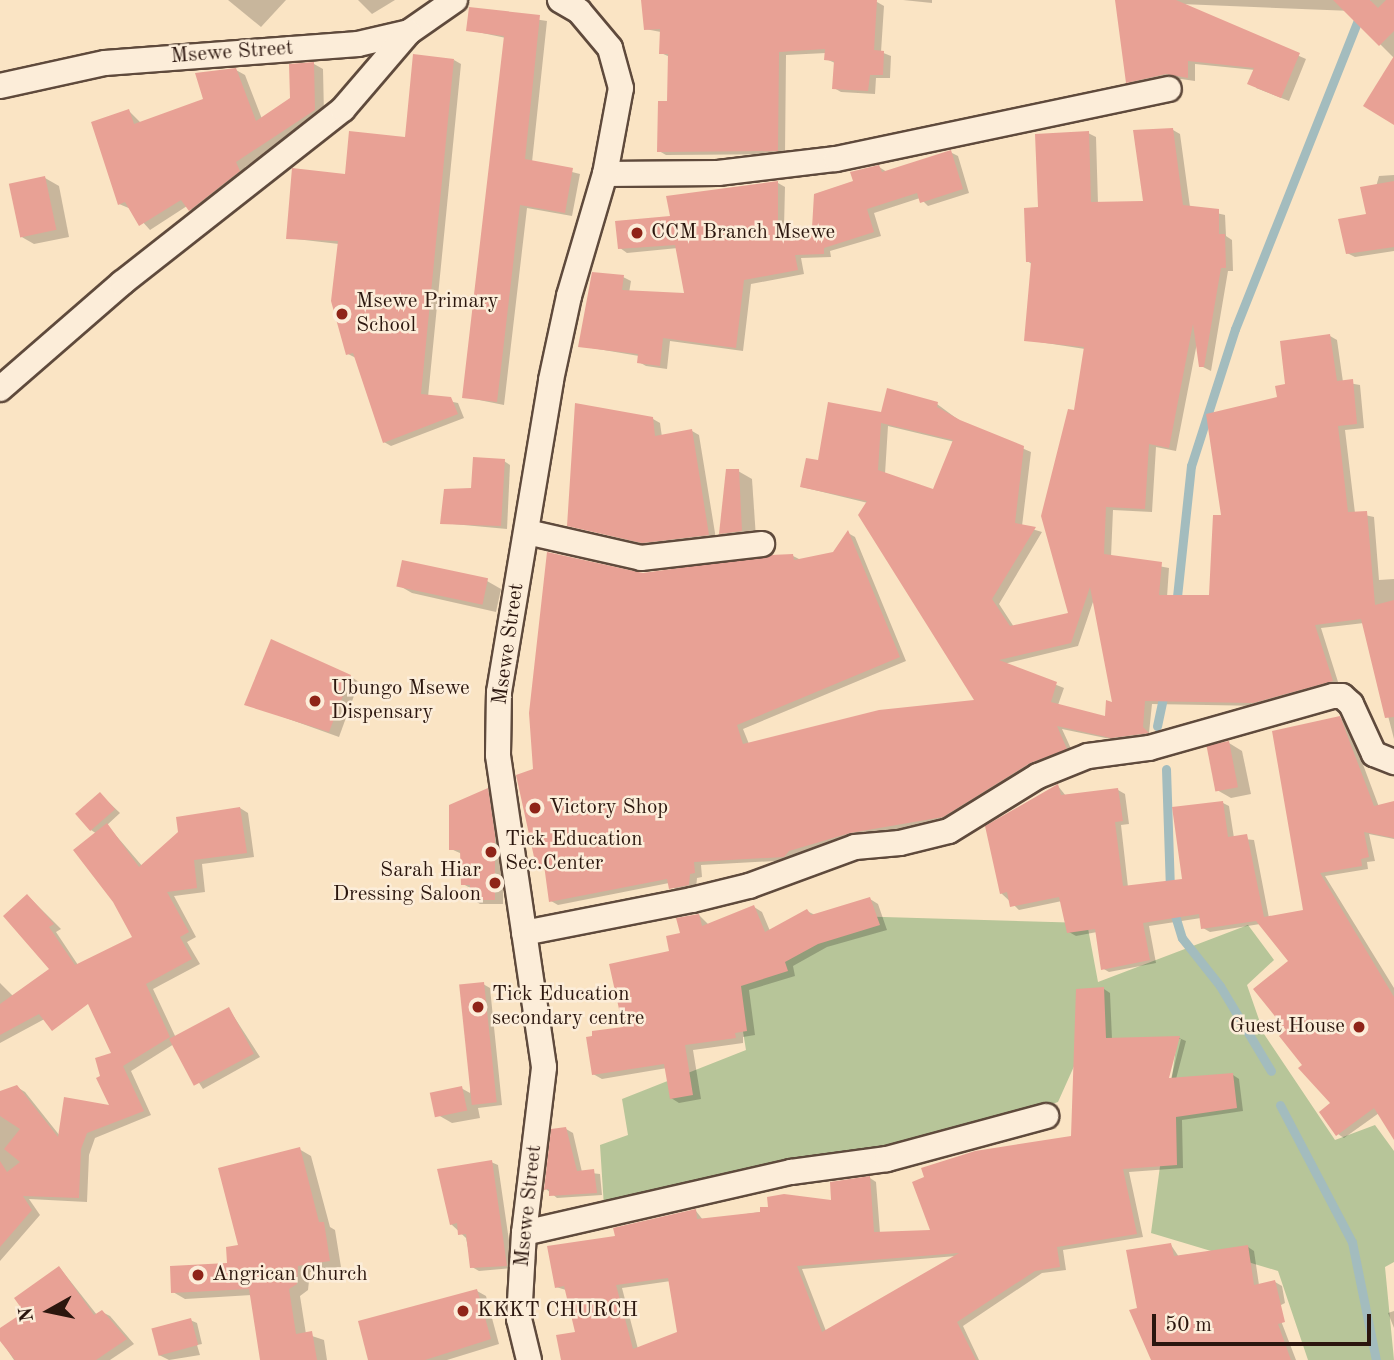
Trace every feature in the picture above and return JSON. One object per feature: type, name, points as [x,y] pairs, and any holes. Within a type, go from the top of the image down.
[{"type":"street","name":"Msewe Street","points":[[0,86],[105,62],[358,44],[409,32],[455,0]]},
{"type":"street","name":"Msewe Street","points":[[530,1360],[519,1319],[524,1233],[544,1067],[498,755],[499,692],[569,296],[605,174],[621,89],[618,72],[599,33],[579,10],[560,0]]},
{"type":"street","points":[[0,389],[122,283],[343,109],[409,32]]},
{"type":"street","points":[[605,174],[718,173],[836,159],[1169,89]]},
{"type":"street","points":[[527,532],[641,558],[762,544]]},
{"type":"street","points":[[524,933],[692,900],[749,886],[855,847],[900,843],[949,831],[1038,776],[1088,756],[1149,748],[1333,696],[1351,704],[1374,754],[1394,762]]},
{"type":"street","points":[[524,1233],[791,1172],[887,1159],[1046,1116]]},
{"type":"green space","points":[[850,916],[1087,923],[1098,982],[1248,925],[1274,960],[1247,985],[1264,1034],[1335,1140],[1375,1125],[1394,1151],[1394,1262],[1385,1267],[1394,1360],[1308,1360],[1278,1271],[1151,1233],[1177,1040],[1084,1044],[1058,1102],[968,1133],[604,1207],[600,1145],[628,1135],[622,1099],[746,1050],[733,970]]},
{"type":"building","points":[[641,0],[877,0],[874,50],[884,51],[883,75],[870,75],[868,91],[832,89],[834,61],[824,60],[825,49],[779,52],[778,151],[657,152],[658,101],[667,101],[668,54],[659,54],[660,29],[644,30]]},
{"type":"building","points":[[1115,0],[1176,0],[1300,53],[1281,98],[1247,84],[1254,68],[1188,61],[1188,78],[1166,74],[1126,83]]},
{"type":"building","points":[[1333,0],[1370,0],[1378,8],[1386,0],[1394,0],[1394,31],[1379,46]]},
{"type":"building","points":[[469,7],[540,15],[525,159],[573,168],[565,213],[520,205],[497,402],[462,398],[504,36],[466,31]]},
{"type":"building","points":[[413,54],[454,59],[421,394],[451,397],[458,414],[383,443],[353,353],[346,355],[331,301],[338,241],[286,239],[292,168],[345,174],[349,131],[405,137]]},
{"type":"building","points":[[1394,56],[1394,125],[1363,106]]},
{"type":"building","points":[[314,62],[315,110],[236,162],[240,171],[189,211],[181,200],[139,226],[125,202],[118,205],[91,122],[129,109],[134,124],[203,99],[195,73],[236,68],[256,121],[290,98],[289,64]]},
{"type":"building","points":[[1173,128],[1183,205],[1219,209],[1219,234],[1225,234],[1226,268],[1221,268],[1204,367],[1199,367],[1193,324],[1169,448],[1149,444],[1145,509],[1106,507],[1104,554],[1162,562],[1159,595],[1209,595],[1213,515],[1221,515],[1206,414],[1277,397],[1275,386],[1285,384],[1280,341],[1330,334],[1337,381],[1353,379],[1357,424],[1338,426],[1348,512],[1367,511],[1375,605],[1394,600],[1394,717],[1385,718],[1361,619],[1315,625],[1333,681],[1253,703],[1145,701],[1143,727],[1149,733],[1111,738],[1057,726],[1067,749],[1030,763],[943,817],[850,833],[789,851],[784,857],[694,862],[695,873],[690,874],[689,885],[669,889],[667,879],[549,902],[544,865],[536,866],[516,775],[533,769],[529,713],[547,552],[643,573],[771,555],[793,554],[794,560],[833,552],[848,530],[900,657],[737,725],[743,744],[879,710],[974,700],[858,515],[867,501],[800,487],[806,458],[818,460],[828,402],[881,412],[887,388],[938,402],[937,407],[960,420],[1024,446],[1015,523],[1036,527],[992,599],[1010,626],[1068,613],[1041,516],[1068,409],[1074,410],[1084,347],[1024,341],[1031,262],[1026,262],[1024,208],[1038,207],[1035,134],[1089,131],[1091,202],[1143,201],[1133,130]],"holes":[[[881,423],[953,440],[933,489],[878,470]],[[1090,587],[1112,702],[1106,700],[1105,716],[1051,702],[1057,682],[999,660],[1071,643]]]},
{"type":"building","points":[[951,150],[963,189],[920,203],[917,193],[867,209],[874,232],[824,248],[824,254],[795,255],[798,270],[744,280],[736,348],[663,338],[660,366],[637,363],[638,354],[578,347],[592,272],[624,275],[622,290],[684,293],[675,245],[618,249],[615,221],[670,216],[666,196],[778,181],[778,226],[812,228],[814,194],[853,181],[850,172],[879,165],[882,172]]},
{"type":"building","points":[[45,176],[56,230],[20,237],[9,184]]},
{"type":"building","points":[[1394,181],[1394,247],[1346,254],[1338,219],[1366,214],[1360,187]]},
{"type":"building","points":[[575,403],[653,417],[655,436],[692,429],[709,535],[642,543],[567,526]]},
{"type":"building","points":[[473,457],[505,459],[501,526],[440,524],[444,489],[471,488]]},
{"type":"building","points":[[726,469],[739,469],[742,531],[719,534]]},
{"type":"building","points":[[402,560],[488,578],[482,605],[396,586]]},
{"type":"building","points":[[271,639],[351,675],[329,732],[244,705]]},
{"type":"building","points":[[1340,716],[1374,806],[1394,801],[1394,838],[1364,832],[1369,857],[1361,859],[1362,866],[1320,873],[1394,997],[1394,1140],[1374,1108],[1336,1136],[1319,1112],[1330,1103],[1298,1068],[1302,1065],[1279,1036],[1286,1030],[1253,989],[1288,961],[1256,921],[1201,929],[1199,914],[1143,923],[1150,960],[1101,970],[1095,929],[1067,933],[1059,897],[1010,907],[1007,892],[1000,894],[985,826],[1058,784],[1061,795],[1118,788],[1123,821],[1115,822],[1123,886],[1182,879],[1172,807],[1223,801],[1228,837],[1247,834],[1264,917],[1303,910],[1272,731]]},
{"type":"building","points":[[1229,741],[1238,787],[1215,792],[1206,745]]},
{"type":"building","points":[[488,788],[495,835],[495,900],[470,900],[470,885],[461,885],[460,850],[449,850],[449,805]]},
{"type":"building","points":[[100,792],[115,809],[90,831],[75,814]]},
{"type":"building","points":[[240,807],[247,853],[194,860],[197,888],[167,892],[189,932],[180,937],[192,959],[146,984],[170,1037],[123,1066],[144,1111],[87,1133],[81,1149],[79,1198],[23,1196],[32,1210],[0,1247],[0,1161],[7,1172],[20,1162],[4,1149],[20,1129],[0,1116],[0,1091],[17,1085],[58,1137],[64,1097],[109,1105],[96,1078],[100,1076],[95,1058],[111,1053],[88,1004],[52,1031],[39,1014],[0,1035],[0,1004],[49,969],[3,916],[27,894],[54,924],[49,927],[75,965],[132,937],[113,902],[73,850],[107,823],[139,867],[178,832],[176,817]]},
{"type":"building","points":[[870,897],[880,925],[818,944],[785,962],[788,971],[741,986],[747,1031],[735,1033],[736,1038],[685,1045],[693,1095],[670,1099],[664,1064],[592,1075],[586,1037],[592,1036],[592,1031],[623,1027],[609,964],[669,951],[666,936],[680,933],[676,918],[699,914],[702,926],[754,905],[765,932],[807,909],[811,915]]},
{"type":"building","points":[[484,982],[497,1102],[472,1105],[459,985]]},
{"type":"building","points":[[1104,987],[1106,1038],[1180,1036],[1169,1078],[1233,1073],[1237,1108],[1176,1117],[1177,1165],[1123,1169],[1137,1234],[1057,1247],[1060,1267],[1035,1271],[957,1322],[976,1360],[561,1360],[556,1335],[575,1332],[564,1286],[555,1288],[547,1246],[615,1236],[613,1228],[696,1209],[697,1219],[760,1212],[760,1207],[768,1207],[767,1197],[784,1194],[831,1200],[830,1182],[870,1176],[874,1232],[930,1230],[912,1182],[924,1177],[921,1168],[975,1151],[1071,1136],[1076,989]],"holes":[[[959,1253],[822,1332],[797,1266]],[[668,1278],[677,1332],[633,1349],[616,1285]]]},
{"type":"building","points":[[229,1007],[254,1054],[194,1086],[169,1039]]},
{"type":"building","points":[[462,1086],[467,1110],[435,1117],[430,1093]]},
{"type":"building","points":[[566,1127],[577,1171],[594,1169],[597,1193],[549,1196],[549,1189],[544,1190],[551,1129]]},
{"type":"building","points":[[300,1147],[319,1222],[324,1222],[330,1261],[298,1266],[297,1284],[289,1289],[296,1334],[312,1331],[317,1360],[260,1360],[249,1289],[171,1293],[170,1266],[227,1263],[226,1247],[238,1245],[218,1168]]},
{"type":"building","points":[[492,1160],[507,1266],[470,1268],[466,1234],[458,1235],[457,1223],[450,1225],[437,1169]]},
{"type":"building","points":[[1171,1243],[1174,1256],[1248,1245],[1254,1285],[1275,1280],[1285,1322],[1278,1324],[1291,1360],[1151,1360],[1129,1310],[1137,1308],[1126,1250]]},
{"type":"building","points":[[59,1266],[94,1315],[102,1310],[127,1339],[96,1360],[15,1360],[0,1341],[0,1328],[24,1312],[14,1298]]},
{"type":"building","points":[[477,1289],[491,1339],[425,1360],[368,1360],[358,1321]]},
{"type":"building","points":[[191,1318],[198,1345],[159,1356],[151,1329]]},
{"type":"waterway","points":[[1176,606],[1191,466],[1235,329],[1366,0]]},
{"type":"waterway","points":[[1157,726],[1164,692]]},
{"type":"waterway","points":[[1166,769],[1170,892]]},
{"type":"waterway","points":[[1173,909],[1182,938],[1220,986],[1271,1071]]},
{"type":"waterway","points":[[1280,1105],[1352,1242],[1376,1360]]},
{"type":"place","name":"CCM Branch Msewe","points":[[637,233]]},
{"type":"place","name":"Msewe Primary School","points":[[342,314]]},
{"type":"place","name":"Ubungo Msewe Dispensary","points":[[315,701]]},
{"type":"place","name":"Victory Shop","points":[[535,808]]},
{"type":"place","name":"Tick Education Sec.Center","points":[[491,852]]},
{"type":"place","name":"Sarah Hiar Dressing Saloon","points":[[495,883]]},
{"type":"place","name":"Tick Education secondary centre","points":[[478,1007]]},
{"type":"place","name":"Guest House","points":[[1359,1027]]},
{"type":"place","name":"Angrican Church","points":[[198,1275]]},
{"type":"place","name":"KKKT CHURCH","points":[[463,1311]]}]
